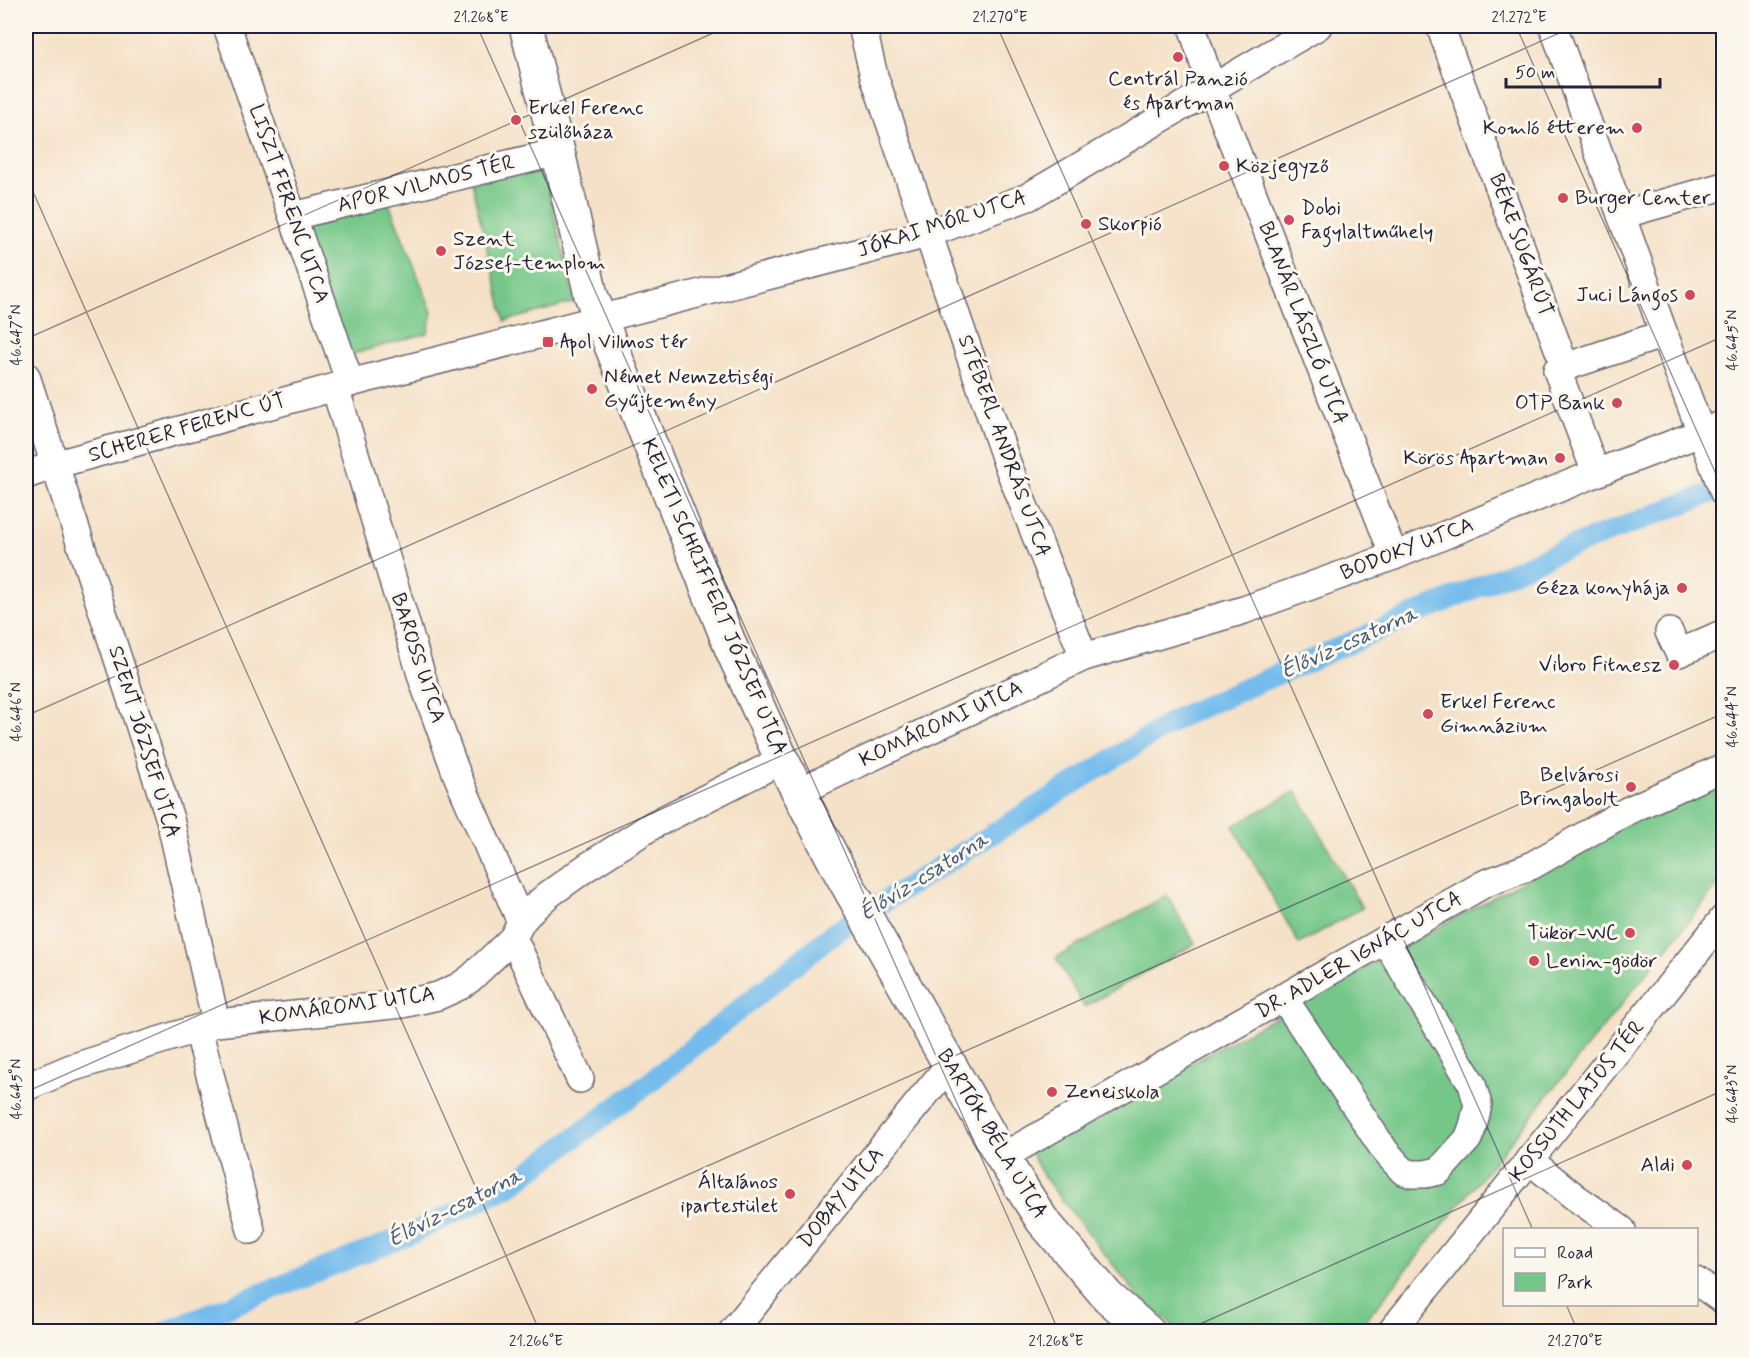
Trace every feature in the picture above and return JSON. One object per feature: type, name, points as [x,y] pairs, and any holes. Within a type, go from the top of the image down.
[{"type":"main road","name":"KELETI SCHRIFFERT JÓZSEF UTCA","points":[[526,26],[591,295],[599,318],[732,650],[782,760],[840,870]]},
{"type":"main road","name":"BARTÓK BÉLA UTCA","points":[[840,870],[1002,1158],[1042,1220],[1108,1297],[1148,1332]]},
{"type":"street","name":"LISZT FERENC UTCA","points":[[227,26],[293,216],[343,385]]},
{"type":"street","name":"STÉBERL ANDRÁS UTCA","points":[[862,26],[874,76],[1007,463],[1084,657]]},
{"type":"street","name":"BLANÁR LÁSZLÓ UTCA","points":[[1192,26],[1212,89],[1395,556]]},
{"type":"street","name":"JÓKAI MÓR UTCA","points":[[599,318],[927,234],[1028,197],[1318,26]]},
{"type":"street","name":"BÉKE SUGÁRÚT","points":[[1440,26],[1565,367]]},
{"type":"street","points":[[1552,26],[1664,334],[1712,428],[1724,493]]},
{"type":"street","name":"APOR VILMOS TÉR","points":[[293,216],[558,152]]},
{"type":"street","points":[[1621,215],[1724,186]]},
{"type":"street","points":[[343,385],[599,318]]},
{"type":"street","points":[[1596,473],[1557,370],[1664,334]]},
{"type":"street","name":"SZENT JÓZSEF UTCA","points":[[26,376],[170,819],[207,1026],[251,1230]]},
{"type":"street","name":"SCHERER FERENC ÚT","points":[[26,475],[54,465],[343,385]]},
{"type":"street","name":"BAROSS UTCA","points":[[343,385],[424,684],[517,930],[580,1078]]},
{"type":"street","name":"BODOKY UTCA","points":[[1084,657],[1244,610],[1395,556],[1712,428]]},
{"type":"street","points":[[1669,632],[1680,653],[1724,633]]},
{"type":"street","name":"KOMÁROMI UTCA","points":[[798,792],[1084,657]]},
{"type":"street","name":"KOMÁROMI UTCA","points":[[26,1087],[71,1068],[207,1026],[402,1004],[449,992],[471,978],[517,930],[532,909],[587,867],[653,825],[782,760]]},
{"type":"street","name":"DR. ADLER IGNÁC UTCA","points":[[1002,1158],[1484,884],[1531,866],[1627,811],[1722,768]]},
{"type":"street","name":"KOSSUTH LAJOS TÉR","points":[[1391,1332],[1724,918]]},
{"type":"street","points":[[1283,998],[1395,1164],[1403,1171],[1412,1174],[1439,1171],[1468,1139],[1478,1105],[1472,1084],[1385,940]]},
{"type":"street","name":"DOBAY UTCA","points":[[732,1332],[950,1064]]},
{"type":"street","points":[[1529,1160],[1575,1197],[1619,1228]]},
{"type":"green space","points":[[543,167],[575,302],[505,321],[471,182]]},
{"type":"green space","points":[[385,193],[432,312],[428,333],[342,357],[296,225]]},
{"type":"green space","points":[[1723,771],[1723,879],[1357,1331],[1179,1331],[1137,1295],[1044,1177],[1030,1152]]},
{"type":"green space","points":[[1296,791],[1362,908],[1299,944],[1233,826]]},
{"type":"green space","points":[[1167,895],[1195,944],[1084,1007],[1056,958]]},
{"type":"waterway","name":"Élővíz-csatorna","points":[[165,1332],[413,1233],[510,1186],[650,1082],[835,932],[1182,716],[1560,551],[1724,488]]},
{"type":"place","name":"Centrál Panzió és Apartman","points":[[1178,57]]},
{"type":"place","name":"Erkel Ferenc szülőháza","points":[[516,120]]},
{"type":"place","name":"Komló étterem","points":[[1637,128]]},
{"type":"place","name":"Közjegyző","points":[[1224,166]]},
{"type":"place","name":"Burger Center","points":[[1563,198]]},
{"type":"place","name":"Dobi Fagylaltműhely","points":[[1289,220]]},
{"type":"place","name":"Skorpió","points":[[1086,224]]},
{"type":"place","name":"Szent József-templom","points":[[441,251]]},
{"type":"place","name":"Juci Lángos","points":[[1690,295]]},
{"type":"place","name":"Apol Vilmos tér","points":[[548,342]]},
{"type":"place","name":"Német Nemzetiségi Gyűjtemény","points":[[592,389]]},
{"type":"place","name":"OTP Bank","points":[[1617,403]]},
{"type":"place","name":"Körös Apartman","points":[[1560,458]]},
{"type":"place","name":"Géza konyhája","points":[[1682,588]]},
{"type":"place","name":"Vibro Fitnesz","points":[[1674,665]]},
{"type":"place","name":"Erkel Ferenc Gimnázium","points":[[1428,714]]},
{"type":"place","name":"Belvárosi Bringabolt","points":[[1631,787]]},
{"type":"place","name":"Tükör-WC","points":[[1630,933]]},
{"type":"place","name":"Lenin-gödör","points":[[1534,961]]},
{"type":"place","name":"Zeneiskola","points":[[1052,1092]]},
{"type":"place","name":"Aldi","points":[[1687,1165]]},
{"type":"place","name":"Általános ipartestület","points":[[790,1194]]}]
